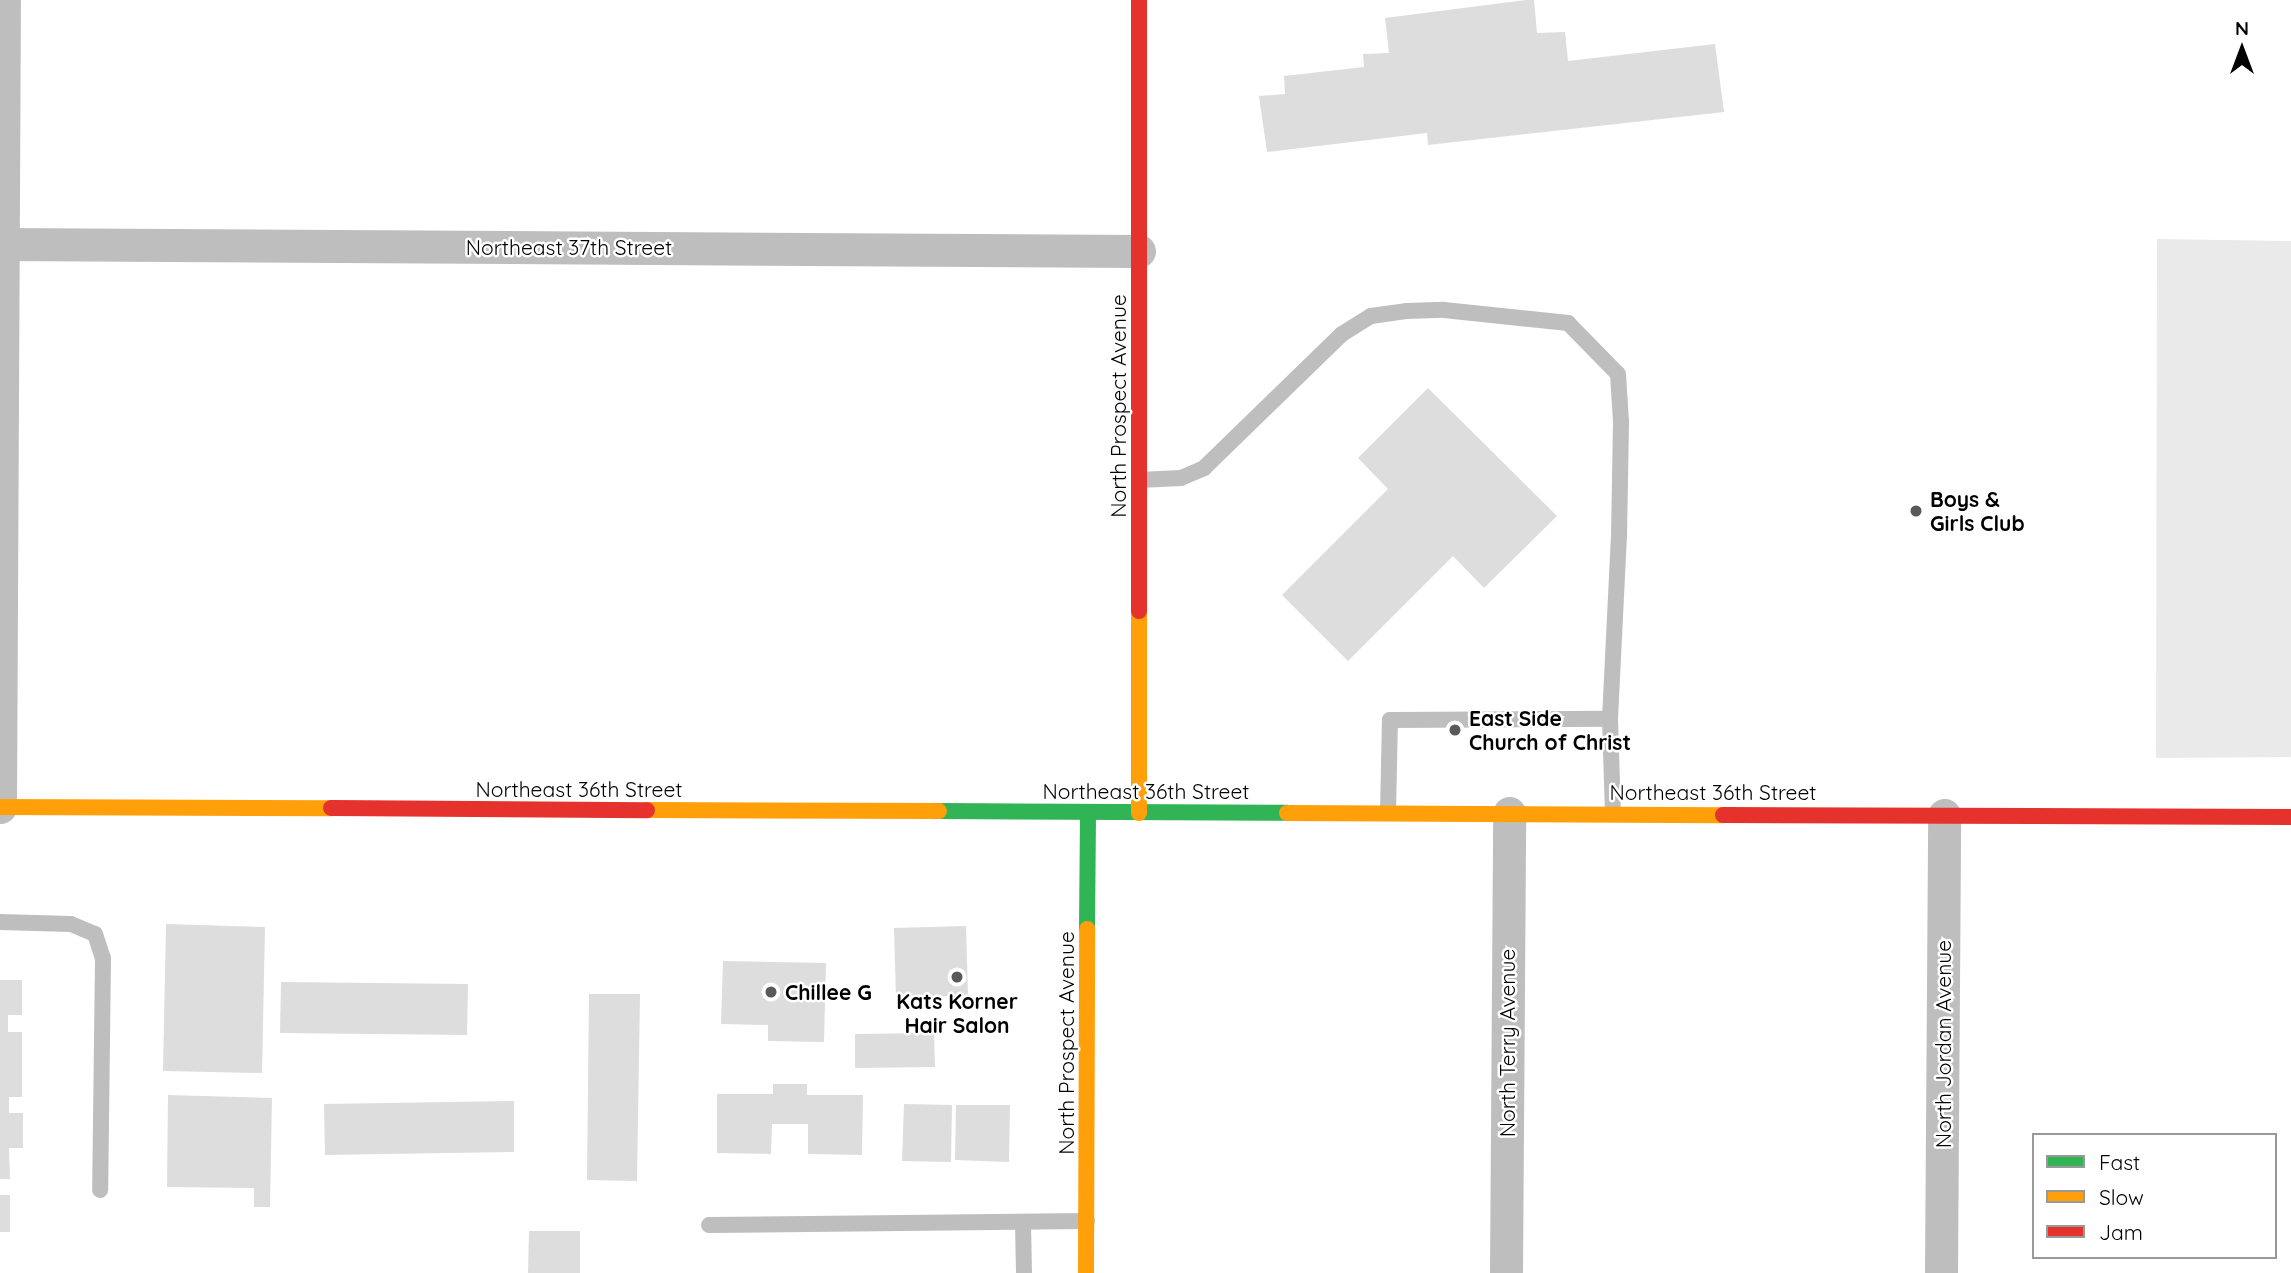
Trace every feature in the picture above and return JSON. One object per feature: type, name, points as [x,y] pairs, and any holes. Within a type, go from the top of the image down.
[{"type":"main road","name":"North Prospect Avenue","points":[[1139,0],[1139,813]]},
{"type":"main road","name":"Northeast 36th Street","points":[[0,807],[2291,817]]},
{"type":"main road","name":"North Prospect Avenue","points":[[1086,1273],[1088,813]]},
{"type":"street","points":[[0,807],[5,0]]},
{"type":"street","name":"Northeast 37th Street","points":[[2,244],[1139,251]]},
{"type":"street","name":"North Terry Avenue","points":[[1506,1273],[1509,813]]},
{"type":"street","name":"North Jordan Avenue","points":[[1941,1273],[1944,814]]},
{"type":"lane","points":[[1139,480],[1181,478],[1203,468],[1342,334],[1371,316],[1406,311],[1444,310],[1568,323],[1618,374],[1621,422],[1619,535],[1610,719],[1613,813]]},
{"type":"lane","points":[[1388,813],[1390,720],[1610,719]]},
{"type":"lane","points":[[0,922],[71,924],[95,934],[103,958],[100,1190]]},
{"type":"lane","points":[[709,1225],[1087,1221]]},
{"type":"lane","points":[[1024,1222],[1024,1273]]},
{"type":"shaded area","points":[[2157,239],[2291,241],[2291,757],[2156,758]]},
{"type":"building","points":[[1534,0],[1537,33],[1565,32],[1568,61],[1715,44],[1724,112],[1428,145],[1427,133],[1267,152],[1259,96],[1285,94],[1284,76],[1364,67],[1363,54],[1389,53],[1385,18]]},
{"type":"building","points":[[1428,388],[1557,516],[1484,588],[1453,556],[1348,661],[1282,595],[1388,489],[1358,458]]},
{"type":"building","points":[[166,924],[265,927],[262,1073],[163,1071]]},
{"type":"building","points":[[966,926],[968,996],[896,997],[894,928]]},
{"type":"building","points":[[723,961],[826,963],[824,1042],[768,1041],[768,1025],[721,1024]]},
{"type":"building","points":[[0,980],[22,980],[22,1015],[8,1015],[8,1032],[22,1032],[22,1097],[9,1097],[9,1113],[23,1113],[23,1148],[9,1148],[10,1179],[0,1179]]},
{"type":"building","points":[[281,982],[468,984],[467,1035],[280,1033]]},
{"type":"building","points":[[589,994],[640,994],[637,1181],[587,1180]]},
{"type":"building","points":[[934,1033],[935,1067],[855,1068],[855,1034]]},
{"type":"building","points":[[773,1084],[807,1084],[807,1095],[863,1095],[862,1155],[808,1154],[808,1124],[772,1124],[771,1154],[717,1153],[717,1094],[773,1094]]},
{"type":"building","points":[[168,1095],[272,1098],[270,1207],[254,1207],[254,1188],[167,1187]]},
{"type":"building","points":[[514,1101],[514,1152],[325,1155],[324,1104]]},
{"type":"building","points":[[904,1104],[952,1105],[951,1162],[902,1161]]},
{"type":"building","points":[[956,1105],[1010,1105],[1009,1162],[955,1160]]},
{"type":"building","points":[[0,1195],[10,1195],[10,1232],[0,1232]]},
{"type":"building","points":[[529,1231],[580,1231],[580,1273],[528,1273]]},
{"type":"traffic: fast","points":[[939,811],[1287,813]]},
{"type":"traffic: fast","points":[[1087,929],[1088,813]]},
{"type":"traffic: slow","points":[[1139,611],[1139,813]]},
{"type":"traffic: slow","points":[[0,807],[331,808]]},
{"type":"traffic: slow","points":[[647,810],[939,811]]},
{"type":"traffic: slow","points":[[1287,813],[1723,815]]},
{"type":"traffic: slow","points":[[1086,1273],[1087,929]]},
{"type":"traffic: jam","points":[[1139,0],[1139,611]]},
{"type":"traffic: jam","points":[[331,808],[647,810]]},
{"type":"traffic: jam","points":[[1723,815],[2291,817]]},
{"type":"place","name":"Boys & Girls Club","points":[[1916,511]]},
{"type":"place","name":"East Side Church of Christ","points":[[1455,730]]},
{"type":"place","name":"Kats Korner Hair Salon","points":[[957,977]]},
{"type":"place","name":"Chillee G","points":[[771,992]]}]
